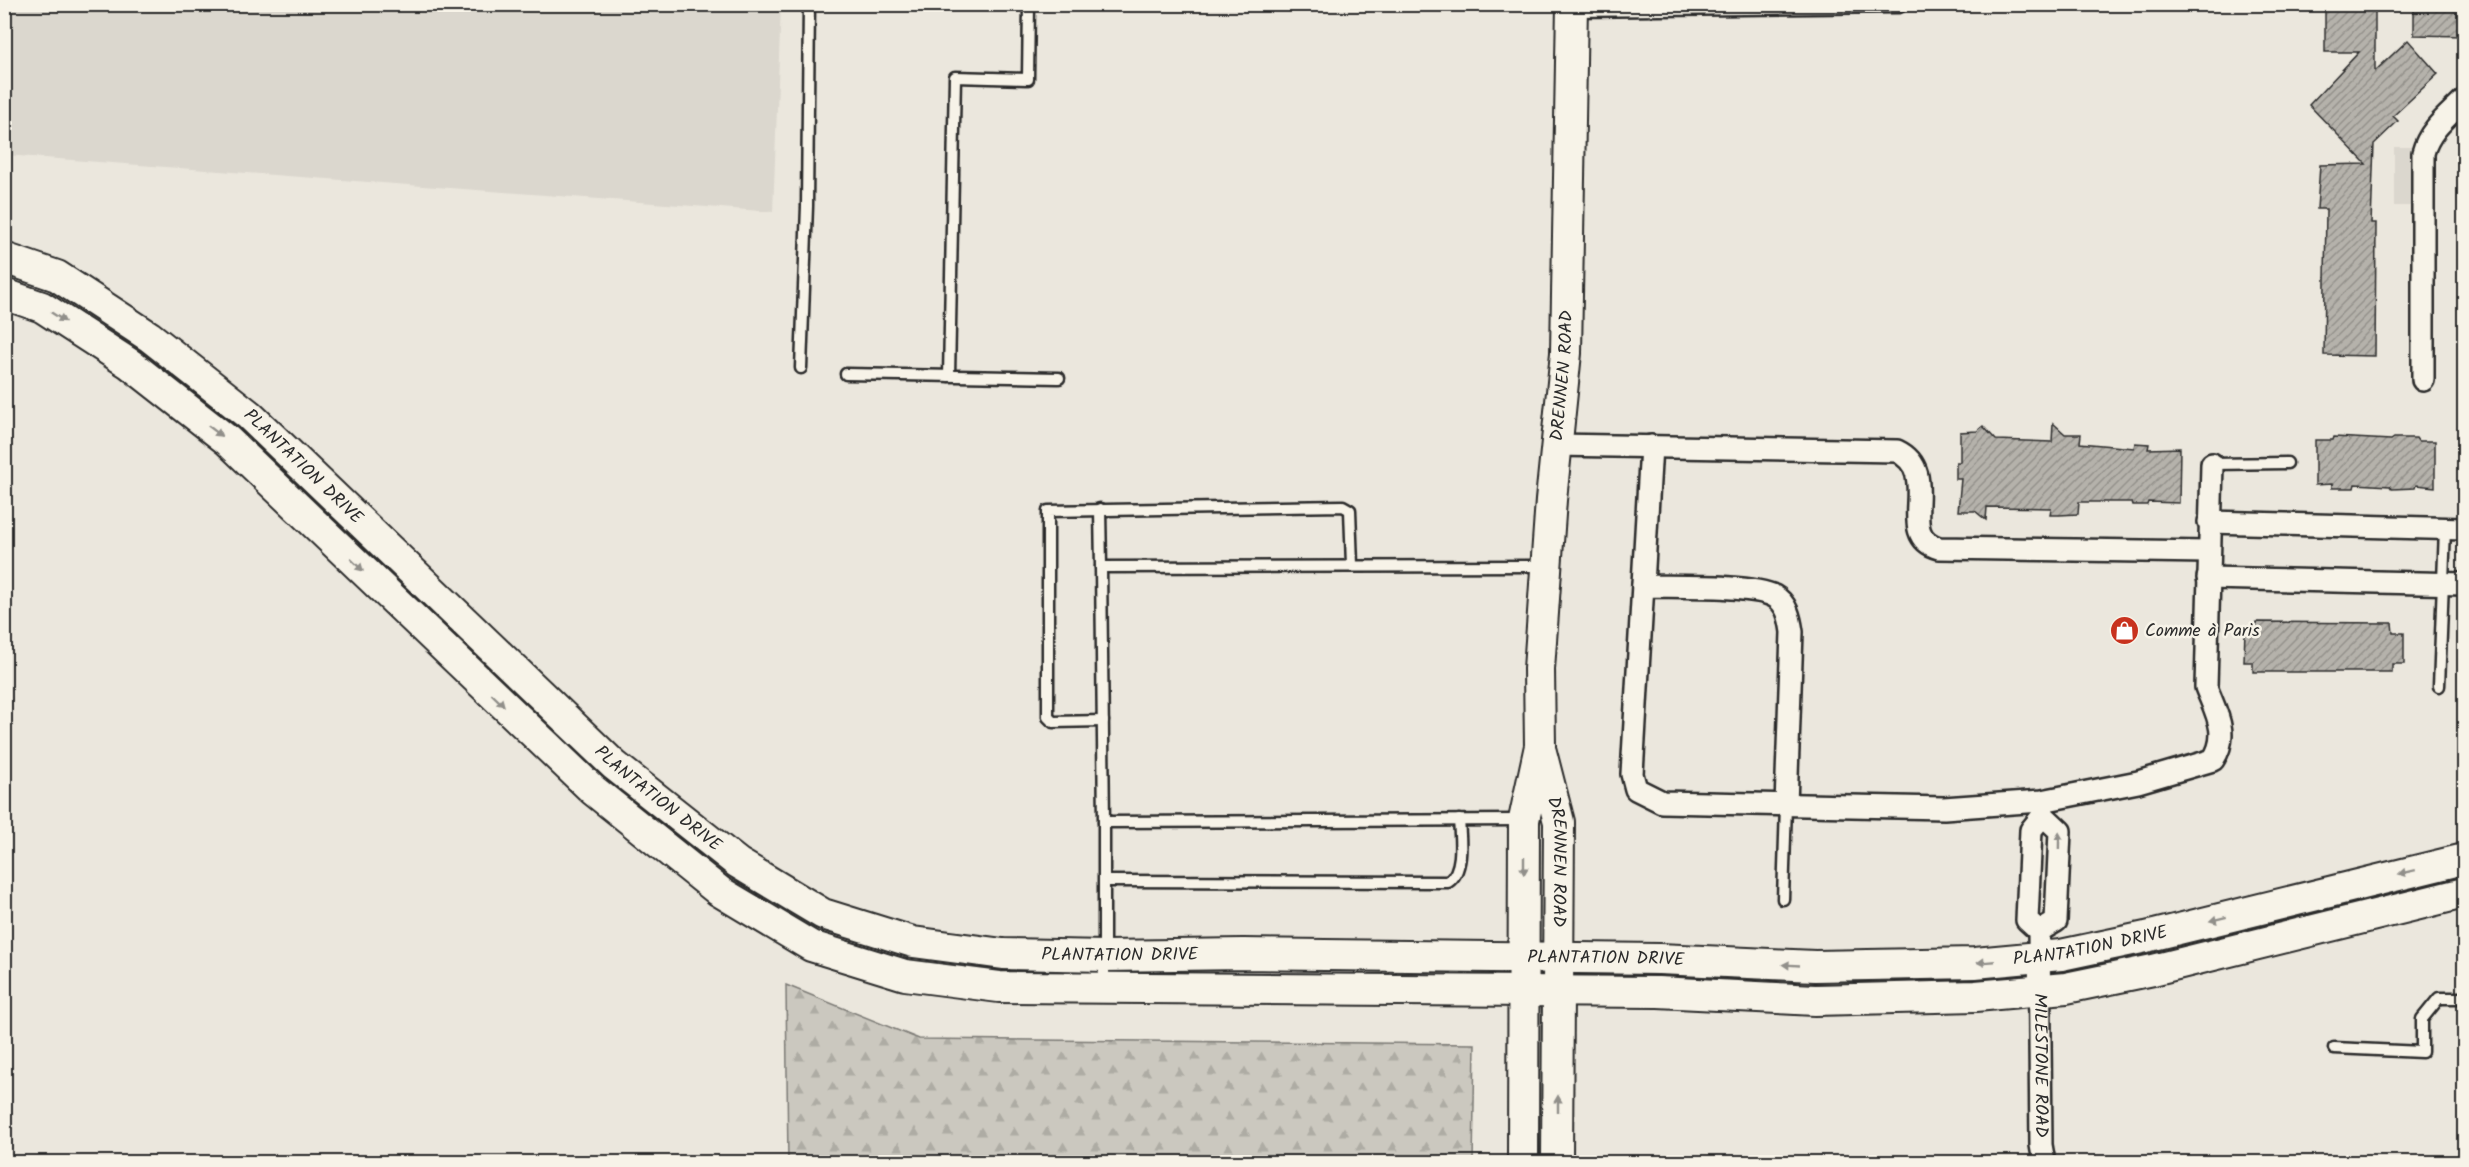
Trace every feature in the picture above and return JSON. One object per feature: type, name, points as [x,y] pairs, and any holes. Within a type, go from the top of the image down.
[{"type":"street","name":"DRENNEN ROAD","points":[[1523,1162],[1524,820],[1540,746],[1539,669],[1566,353],[1572,8]]},
{"type":"street","points":[[2422,380],[2423,153],[2426,141],[2435,129],[2464,100]]},
{"type":"street","name":"PLANTATION DRIVE","points":[[4,258],[57,276],[150,337],[249,415],[614,765],[738,863],[823,914],[913,942],[1003,954],[1659,958],[1815,966],[1975,963],[2038,944],[2061,955],[2146,937],[2464,859]]},
{"type":"street","name":"PLANTATION DRIVE","points":[[4,294],[42,307],[130,364],[227,440],[593,790],[719,891],[811,946],[906,975],[999,987],[1658,992],[1815,1000],[1976,996],[2066,988],[2153,970],[2464,893]]},
{"type":"street","points":[[1557,445],[1897,452],[1907,456],[1915,465],[1919,532],[1923,541],[1939,548],[2208,552]]},
{"type":"street","points":[[1651,446],[1632,774],[1636,789],[1662,802],[1786,806],[2042,808],[2213,760],[2223,739],[2205,687],[2212,464]]},
{"type":"street","points":[[2209,522],[2455,529]]},
{"type":"street","points":[[2208,578],[2454,584]]},
{"type":"street","points":[[1643,586],[1754,590],[1775,596],[1788,611],[1792,632],[1786,806]]},
{"type":"street","name":"DRENNEN ROAD","points":[[1540,746],[1559,822],[1557,1162]]},
{"type":"street","points":[[2038,944],[2056,921],[2060,831],[2042,808]]},
{"type":"street","name":"MILESTONE ROAD","points":[[2042,808],[2031,830],[2027,920],[2038,944],[2041,990],[2041,1145],[2044,1162]]},
{"type":"street","points":[[2029,872],[2058,873]]},
{"type":"street","points":[[789,933],[802,902]]},
{"type":"lane","points":[[801,368],[807,206],[809,4]]},
{"type":"lane","points":[[949,376],[955,77],[1028,79],[1029,4]]},
{"type":"lane","points":[[1572,8],[1899,7],[1904,4]]},
{"type":"lane","points":[[846,374],[1059,378]]},
{"type":"lane","points":[[2212,464],[2287,463]]},
{"type":"lane","points":[[1103,721],[1053,722],[1047,717],[1048,511],[1347,507],[1350,510],[1352,565]]},
{"type":"lane","points":[[1100,509],[1105,881],[1104,987]]},
{"type":"lane","points":[[2439,686],[2454,584],[2455,529]]},
{"type":"lane","points":[[1101,567],[1546,566]]},
{"type":"lane","points":[[1783,899],[1786,806]]},
{"type":"lane","points":[[1105,881],[1448,882],[1455,876],[1458,866],[1459,820]]},
{"type":"lane","points":[[1104,822],[1524,820]]},
{"type":"lane","points":[[2334,1048],[2422,1052],[2422,1019],[2439,998],[2464,998]]},
{"type":"shaded area","points":[[4,5],[781,5],[773,212],[5,155]]},
{"type":"shaded area","points":[[2394,147],[2412,147],[2413,206],[2394,206]]},
{"type":"green space","points":[[786,985],[919,1039],[1475,1044],[1473,1162],[788,1162]]},
{"type":"building","points":[[2325,4],[2375,4],[2375,71],[2408,40],[2438,74],[2393,116],[2398,121],[2374,144],[2371,223],[2376,223],[2375,356],[2324,355],[2326,209],[2317,209],[2320,165],[2366,164],[2309,105],[2359,52],[2325,52]]},
{"type":"building","points":[[2414,4],[2463,4],[2463,36],[2414,35]]},
{"type":"building","points":[[2053,423],[2065,434],[2081,434],[2080,443],[2134,448],[2135,443],[2149,444],[2148,449],[2180,448],[2179,503],[2148,502],[2147,505],[2133,505],[2132,502],[2079,502],[2078,514],[2059,515],[2050,515],[2051,508],[1987,507],[1986,520],[1975,511],[1958,511],[1961,479],[1956,479],[1956,462],[1960,462],[1960,432],[1977,431],[1983,426],[1996,440],[2052,442]]},
{"type":"building","points":[[2334,437],[2391,440],[2416,438],[2418,441],[2435,441],[2435,487],[2416,485],[2415,488],[2392,489],[2390,486],[2355,484],[2354,488],[2332,488],[2332,484],[2315,485],[2315,440],[2333,440]]},
{"type":"building","points":[[2256,622],[2392,623],[2393,633],[2404,633],[2404,664],[2392,664],[2392,672],[2253,672],[2253,662],[2244,662],[2245,630],[2255,630]]},
{"type":"place","name":"Comme à Paris","points":[[2124,631]]}]
